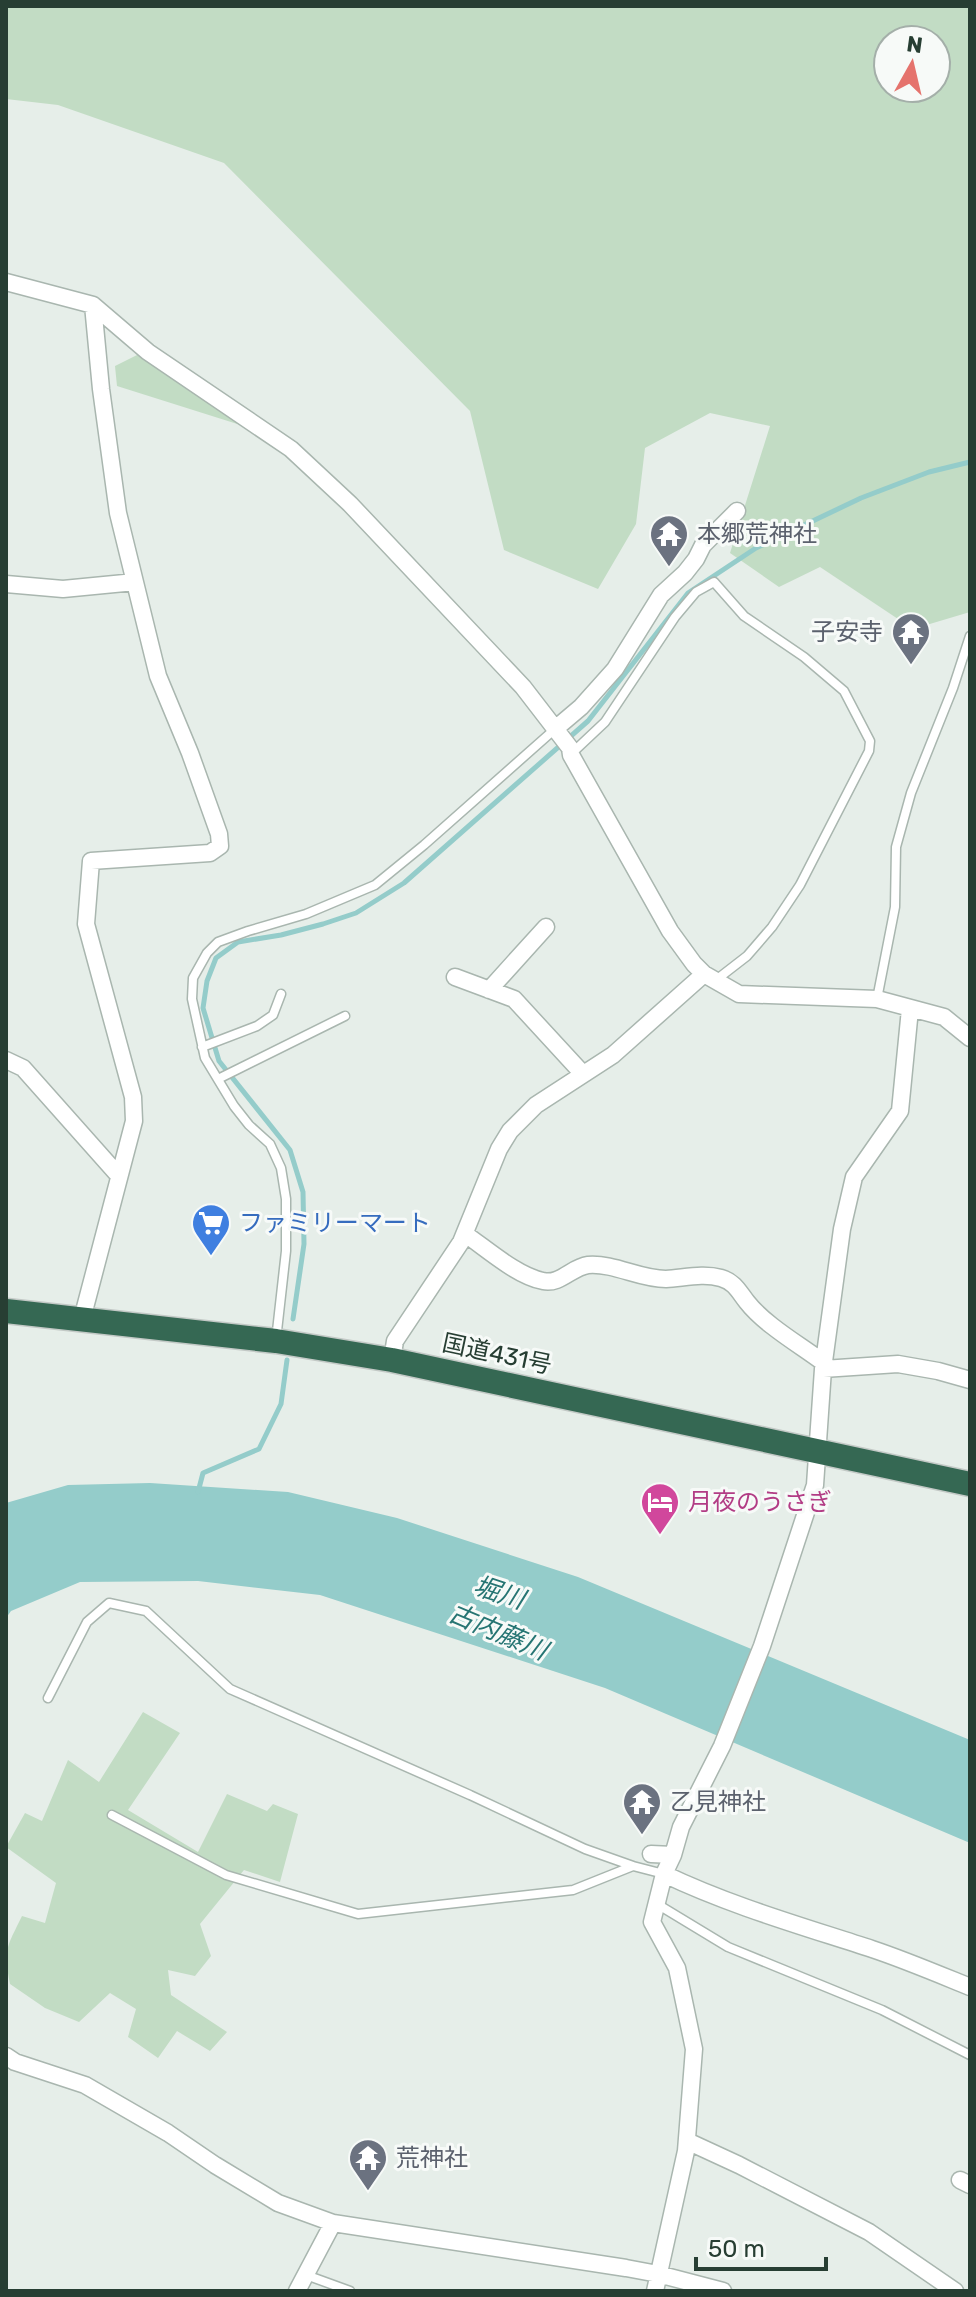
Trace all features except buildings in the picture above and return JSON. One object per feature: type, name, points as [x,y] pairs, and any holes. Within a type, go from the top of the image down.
[{"type":"highway","name":"国道431号","points":[[6,1311],[276,1341],[392,1360],[970,1484]]},
{"type":"street","points":[[6,282],[93,305],[148,352],[291,449],[350,504],[523,687],[570,752],[670,931],[694,964],[709,977],[739,994],[877,999],[944,1017],[970,1038]]},
{"type":"street","points":[[82,1319],[134,1121],[133,1097],[86,924],[91,861],[210,853],[220,846],[219,834],[200,780],[158,676],[118,513],[93,305]]},
{"type":"street","points":[[556,731],[615,669],[661,595],[685,573],[703,545],[737,511]]},
{"type":"street","points":[[6,584],[63,589],[135,582]]},
{"type":"street","points":[[489,990],[546,927]]},
{"type":"street","points":[[455,977],[514,999],[583,1074]]},
{"type":"street","points":[[392,1360],[395,1341],[465,1234],[499,1149],[510,1131],[536,1105],[613,1055],[709,977]]},
{"type":"street","points":[[657,2283],[687,2141],[694,2049],[677,1968],[652,1922],[664,1874],[681,1827],[722,1746],[762,1646],[815,1485],[823,1366],[842,1229],[854,1177],[900,1111],[910,1009]]},
{"type":"street","points":[[6,1060],[23,1068],[119,1176]]},
{"type":"street","points":[[465,1234],[525,1275],[544,1282],[555,1282],[583,1266],[602,1265],[665,1279],[719,1277],[735,1285],[756,1312],[823,1366],[898,1364],[970,1380]]},
{"type":"street","points":[[651,1854],[673,1855]]},
{"type":"street","points":[[664,1874],[755,1912],[876,1950],[970,1987]]},
{"type":"street","points":[[6,2056],[15,2062],[85,2085],[278,2203],[333,2223],[657,2283],[723,2291]]},
{"type":"street","points":[[687,2141],[869,2232],[929,2283],[955,2291]]},
{"type":"street","points":[[297,2291],[333,2223]]},
{"type":"lane","points":[[570,752],[605,722],[675,617],[696,592],[714,582],[744,616],[804,657],[844,691],[870,741],[869,751],[800,885],[772,927],[747,956],[709,977]]},
{"type":"lane","points":[[877,999],[895,907],[896,847],[911,793],[970,636]]},
{"type":"lane","points":[[276,1341],[286,1251],[286,1199],[281,1168],[270,1144],[234,1106],[205,1058],[192,999],[193,978],[207,953],[218,942],[306,914],[375,885],[556,731]]},
{"type":"lane","points":[[202,1047],[257,1026],[273,1015],[281,994]]},
{"type":"lane","points":[[218,1079],[345,1016]]},
{"type":"lane","points":[[48,1698],[87,1622],[109,1603],[146,1611],[230,1689],[585,1849],[664,1874]]},
{"type":"lane","points":[[112,1815],[226,1875],[358,1914],[573,1890],[633,1866]]},
{"type":"lane","points":[[656,1904],[728,1947],[882,2010],[970,2055]]},
{"type":"lane","points":[[306,2275],[350,2291]]},
{"type":"green space","points":[[6,6],[970,6],[970,612],[913,629],[820,567],[779,587],[730,553],[770,426],[710,413],[645,448],[636,524],[598,589],[504,550],[470,411],[224,163],[58,105],[6,99]]},
{"type":"green space","points":[[139,354],[250,428],[117,386],[115,366]]},
{"type":"green space","points":[[143,1712],[180,1733],[128,1810],[198,1852],[227,1794],[267,1811],[273,1804],[298,1814],[280,1882],[244,1870],[200,1924],[211,1956],[195,1976],[168,1970],[171,1995],[227,2032],[210,2051],[177,2031],[158,2058],[128,2037],[136,2009],[110,1993],[79,2022],[45,2008],[10,1984],[7,1963],[10,1942],[22,1916],[45,1923],[56,1883],[6,1847],[25,1813],[42,1821],[68,1760],[99,1782]]},
{"type":"water","points":[[150,1483],[288,1492],[397,1518],[578,1577],[970,1740],[970,1843],[605,1688],[320,1595],[198,1581],[80,1582],[11,1611],[6,1618],[6,1503],[68,1485]]},
{"type":"waterway","points":[[293,1319],[304,1244],[303,1192],[290,1150],[219,1061],[203,1008],[207,981],[216,958],[238,942],[281,935],[356,913],[404,883],[588,721],[688,593],[756,548],[861,498],[929,472],[970,462]]},
{"type":"waterway","points":[[198,1492],[203,1473],[259,1449],[281,1404],[287,1360]]},
{"type":"place","name":"本郷荒神社","points":[[669,568]]},
{"type":"place","name":"子安寺","points":[[911,666]]},
{"type":"place","name":"ファミリーマート","points":[[211,1257]]},
{"type":"place","name":"月夜のうさぎ","points":[[660,1536]]},
{"type":"place","name":"乙見神社","points":[[642,1836]]},
{"type":"place","name":"荒神社","points":[[368,2192]]},
{"type":"water label","name":"堀川","points":[[499,1593]]},
{"type":"water label","name":"古内藤川","points":[[498,1632]]}]
